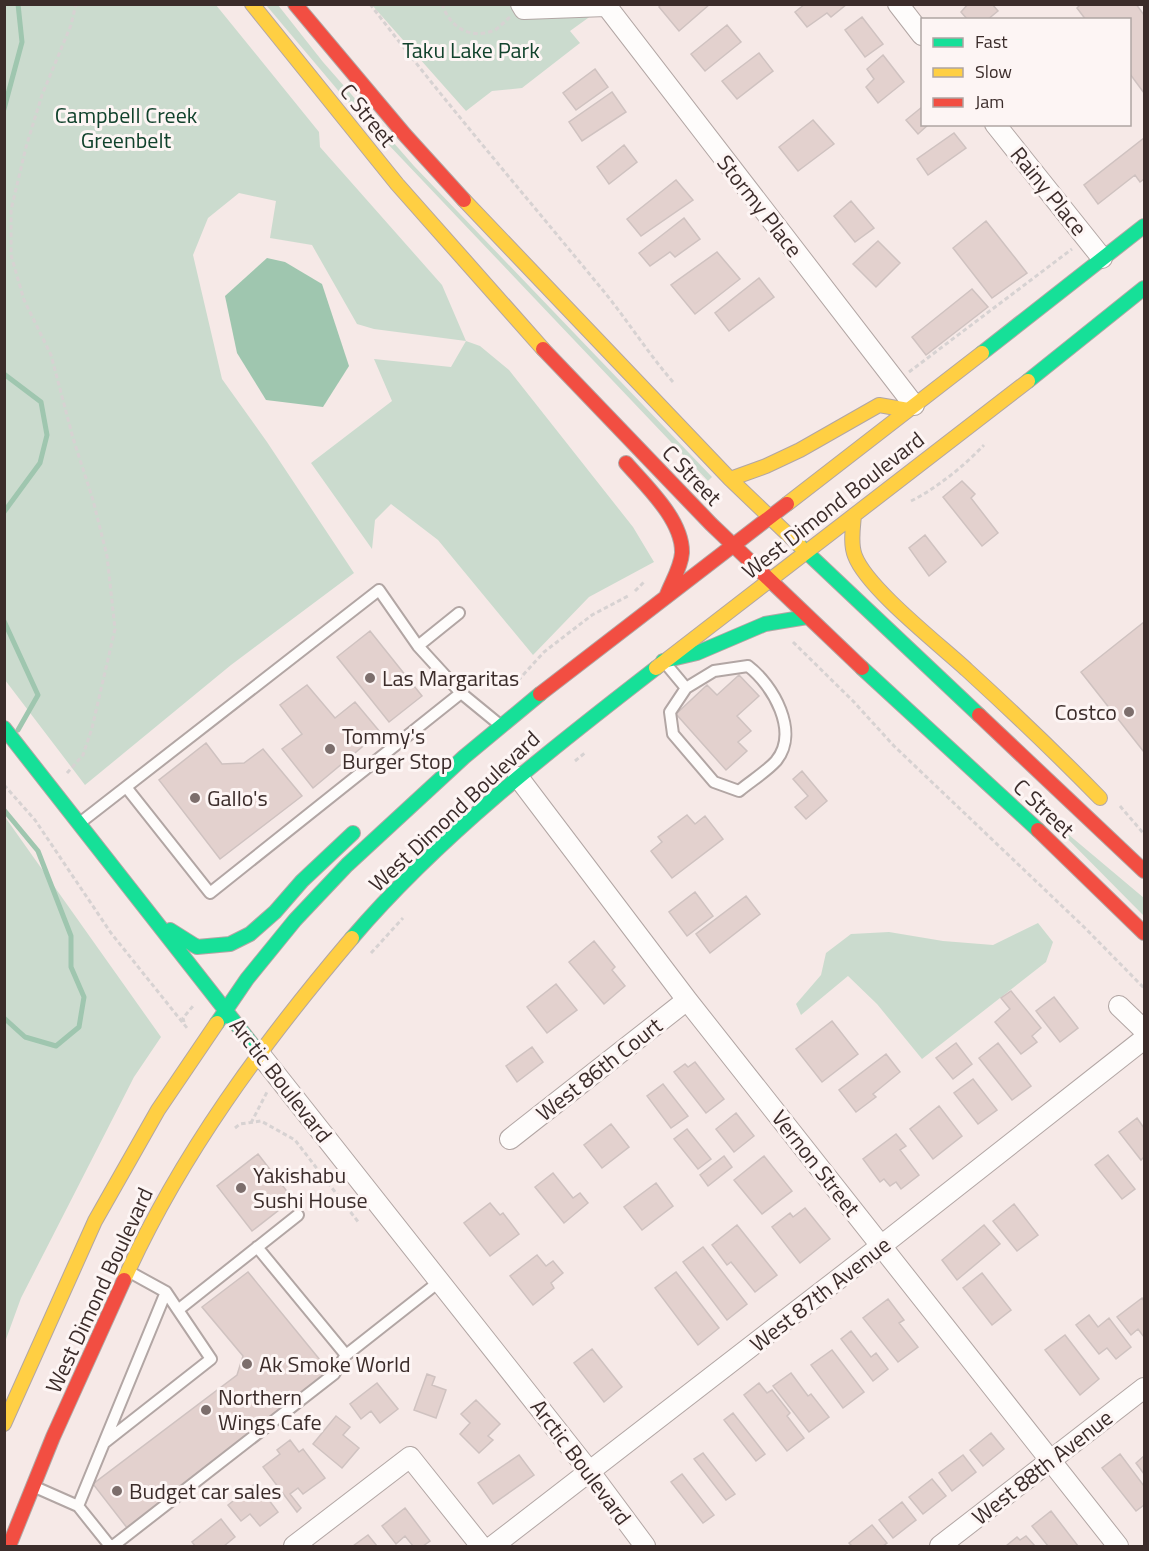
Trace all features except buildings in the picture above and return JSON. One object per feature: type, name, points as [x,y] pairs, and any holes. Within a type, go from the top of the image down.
[{"type":"main road","name":"C Street","points":[[252,4],[371,153],[505,308],[589,398],[807,617],[1029,821],[1144,933]]},
{"type":"main road","name":"C Street","points":[[295,4],[405,135],[480,217],[730,479],[1144,871]]},
{"type":"main road","name":"West Dimond Boulevard","points":[[4,1424],[95,1221],[158,1110],[247,979],[346,865],[464,757],[561,677],[1144,226]]},
{"type":"main road","points":[[459,255],[487,306]]},
{"type":"main road","name":"West Dimond Boulevard","points":[[9,1546],[127,1271],[201,1137],[259,1053],[311,986],[371,916],[448,840],[565,738],[1144,288]]},
{"type":"main road","points":[[730,479],[800,450],[879,405],[911,407]]},
{"type":"main road","points":[[620,456],[648,489],[677,528],[680,536],[682,554],[666,597]]},
{"type":"main road","points":[[854,515],[852,533],[854,555],[864,572],[889,599],[1032,729],[1107,806]]},
{"type":"main road","points":[[663,662],[697,653],[765,624],[807,617]]},
{"type":"main road","name":"Arctic Boulevard","points":[[4,728],[259,1053]]},
{"type":"main road","points":[[397,801],[464,757]]},
{"type":"main road","points":[[158,922],[197,947],[230,945],[249,934],[275,912],[302,881],[347,837],[363,825]]},
{"type":"street","points":[[898,4],[921,34]]},
{"type":"street","name":"Stormy Place","points":[[522,7],[606,5],[911,407]]},
{"type":"street","name":"Rainy Place","points":[[997,126],[1102,258]]},
{"type":"street","name":"Vernon Street","points":[[518,777],[687,1000],[1118,1546]]},
{"type":"street","name":"West 86th Court","points":[[510,1139],[687,1000]]},
{"type":"street","points":[[1119,1006],[1144,1030]]},
{"type":"street","name":"West 87th Avenue","points":[[493,1546],[1144,1039]]},
{"type":"street","name":"Arctic Boulevard","points":[[259,1053],[590,1472],[645,1546]]},
{"type":"street","name":"West 88th Avenue","points":[[940,1546],[1144,1388]]},
{"type":"street","points":[[294,1546],[411,1457],[481,1546]]},
{"type":"lane","points":[[80,823],[379,590],[418,646],[461,693],[502,726]]},
{"type":"lane","points":[[418,646],[459,613]]},
{"type":"lane","points":[[663,662],[686,688]]},
{"type":"lane","points":[[748,666],[761,676],[778,700],[786,737],[777,760],[739,791],[714,782],[673,734],[670,712],[686,688],[714,671],[748,666]]},
{"type":"lane","points":[[126,787],[210,893],[461,693]]},
{"type":"lane","points":[[178,1310],[298,1215]]},
{"type":"lane","points":[[256,1247],[346,1355]]},
{"type":"lane","points":[[104,1443],[211,1359],[166,1292],[127,1271]]},
{"type":"lane","points":[[33,1486],[78,1506],[111,1546],[334,1374],[346,1355],[440,1281]]},
{"type":"lane","points":[[78,1506],[166,1292]]},
{"type":"path","points":[[67,773],[83,755],[92,728],[115,629],[107,556],[93,500],[73,438],[51,355],[24,300],[11,255],[10,210],[42,95],[71,25],[76,4]]},
{"type":"path","points":[[370,4],[432,86],[603,290],[650,355],[673,382]]},
{"type":"path","points":[[442,4],[445,14],[459,30],[474,34],[496,29],[522,7]]},
{"type":"path","points":[[915,368],[1086,237]]},
{"type":"path","points":[[506,692],[544,652],[592,615],[631,594],[652,575]]},
{"type":"path","points":[[788,637],[854,701],[894,746],[1084,927],[1144,988]]},
{"type":"path","points":[[571,765],[589,750]]},
{"type":"path","points":[[4,785],[35,820],[111,933],[184,1024]]},
{"type":"path","points":[[367,957],[404,916]]},
{"type":"path","points":[[251,1123],[261,1120],[295,1140],[359,1223]]},
{"type":"green space","name":"Campbell Creek Greenbelt","points":[[4,5],[216,5],[319,132],[320,147],[442,285],[466,341],[374,329],[357,324],[312,245],[270,238],[276,201],[239,193],[208,218],[193,255],[222,379],[354,573],[231,665],[85,785],[5,680]]},
{"type":"green space","points":[[266,5],[278,5],[323,62],[414,166],[712,477],[708,481],[347,101]]},
{"type":"green space","name":"Taku Lake Park","points":[[372,5],[606,5],[570,31],[580,43],[522,88],[492,91],[466,111]]},
{"type":"green space","points":[[466,341],[480,346],[509,370],[633,527],[654,562],[589,597],[533,655],[438,540],[391,504],[375,520],[372,549],[311,463],[392,401],[374,359],[451,367]]},
{"type":"green space","points":[[1037,808],[1144,898],[1144,916]]},
{"type":"green space","points":[[5,817],[161,1037],[134,1077],[21,1298],[5,1342]]},
{"type":"green space","points":[[1038,923],[1053,942],[1046,962],[922,1059],[877,1004],[848,976],[801,1015],[796,1004],[821,975],[826,953],[851,934],[889,932],[943,941],[993,945]]},
{"type":"shaded area","points":[[267,258],[285,262],[322,284],[349,366],[323,407],[266,400],[237,353],[225,296]]},
{"type":"waterway","points":[[4,109],[22,42],[18,4]]},
{"type":"waterway","points":[[4,374],[41,402],[47,435],[40,463],[4,512]]},
{"type":"waterway","points":[[4,621],[38,695],[18,730]]},
{"type":"waterway","points":[[4,810],[38,851],[71,936],[71,967],[84,997],[79,1027],[56,1046],[25,1037],[4,1018]]},
{"type":"traffic: fast","points":[[982,353],[1144,226]]},
{"type":"traffic: fast","points":[[1028,381],[1144,288]]},
{"type":"traffic: fast","points":[[800,546],[979,715]]},
{"type":"traffic: fast","points":[[663,661],[697,653],[765,624],[807,617]]},
{"type":"traffic: fast","points":[[352,938],[421,864],[458,829],[576,730],[656,668]]},
{"type":"traffic: fast","points":[[862,668],[1038,830]]},
{"type":"traffic: fast","points":[[217,1023],[247,979],[295,920],[347,865],[464,757],[540,694]]},
{"type":"traffic: fast","points":[[4,728],[259,1053]]},
{"type":"traffic: fast","points":[[170,930],[197,947],[230,944],[250,934],[353,833]]},
{"type":"traffic: slow","points":[[252,4],[397,184],[543,349]]},
{"type":"traffic: slow","points":[[464,200],[730,479],[800,546]]},
{"type":"traffic: slow","points":[[787,504],[982,353]]},
{"type":"traffic: slow","points":[[656,668],[1028,381]]},
{"type":"traffic: slow","points":[[730,479],[800,450],[879,405],[908,410]]},
{"type":"traffic: slow","points":[[854,515],[853,551],[862,569],[874,584],[905,616],[1018,717],[1100,798]]},
{"type":"traffic: slow","points":[[124,1280],[146,1234],[197,1145],[256,1059],[352,938]]},
{"type":"traffic: slow","points":[[4,1424],[95,1221],[158,1110],[217,1023]]},
{"type":"traffic: jam","points":[[295,4],[405,135],[464,200]]},
{"type":"traffic: jam","points":[[543,349],[711,524],[862,668]]},
{"type":"traffic: jam","points":[[626,463],[662,504],[681,541],[680,564],[666,597]]},
{"type":"traffic: jam","points":[[540,694],[787,504]]},
{"type":"traffic: jam","points":[[979,715],[1144,871]]},
{"type":"traffic: jam","points":[[1038,830],[1144,933]]},
{"type":"traffic: jam","points":[[9,1546],[53,1437],[124,1280]]},
{"type":"place","name":"Las Margaritas","points":[[370,678]]},
{"type":"place","name":"Costco","points":[[1129,712]]},
{"type":"place","name":"Tommy's Burger Stop","points":[[330,749]]},
{"type":"place","name":"Gallo's","points":[[195,798]]},
{"type":"place","name":"Yakishabu Sushi House","points":[[241,1188]]},
{"type":"place","name":"Ak Smoke World","points":[[247,1364]]},
{"type":"place","name":"Northern Wings Cafe","points":[[206,1410]]},
{"type":"place","name":"Budget car sales","points":[[117,1491]]}]
